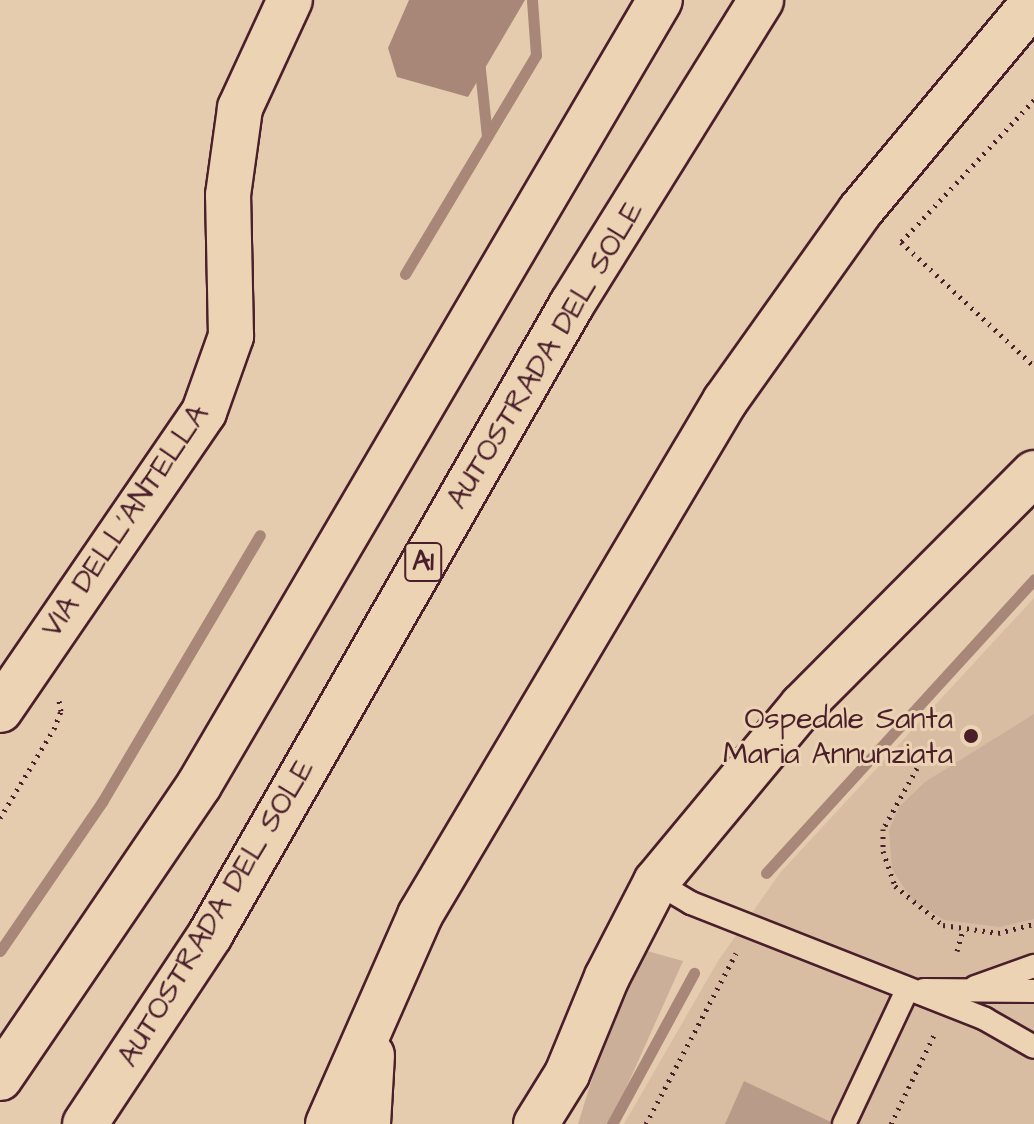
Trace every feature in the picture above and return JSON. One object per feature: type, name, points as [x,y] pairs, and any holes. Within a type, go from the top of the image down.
[{"type":"main road","name":"VIA DELL'ANTELLA","points":[[0,710],[204,412],[231,336],[228,195],[240,108],[290,0]]},
{"type":"main road","points":[[0,1078],[199,785],[660,0]]},
{"type":"main road","name":"AUTOSTRADA DEL SOLE","points":[[85,1124],[210,935],[572,304],[761,0]]},
{"type":"main road","points":[[328,1124],[420,915],[500,773],[725,401],[860,211],[1034,2]]},
{"type":"main road","points":[[536,1124],[567,1074],[656,882],[802,706],[1034,473]]},
{"type":"main road","points":[[368,1124],[369,1075],[382,997]]},
{"type":"lane","points":[[656,882],[750,927],[985,1019],[1034,1047]]},
{"type":"lane","points":[[962,991],[1034,966]]},
{"type":"lane","points":[[907,990],[1031,993]]},
{"type":"lane","points":[[844,1124],[907,990]]},
{"type":"path","points":[[1034,100],[901,242],[1034,366]]},
{"type":"path","points":[[0,818],[61,711],[52,685],[26,670]]},
{"type":"path","points":[[917,768],[883,829],[887,870],[916,908],[963,930],[998,933],[1034,924]]},
{"type":"path","points":[[646,1124],[750,927]]},
{"type":"path","points":[[957,951],[963,930]]},
{"type":"path","points":[[891,1124],[938,1027]]},
{"type":"shaded area","points":[[409,0],[525,0],[468,97],[397,77],[388,48]]},
{"type":"shaded area","name":"Ospedale Santa Maria Annunziata","points":[[1034,598],[1034,1124],[624,1124],[718,961],[780,873]]},
{"type":"shaded area","points":[[1034,714],[1034,919],[1000,927],[944,920],[912,900],[892,869],[889,830],[899,807],[925,782]]},
{"type":"shaded area","points":[[633,947],[683,961],[610,1124],[578,1124]]},
{"type":"building","points":[[744,1081],[831,1122],[725,1124]]},
{"type":"waterway","points":[[405,274],[536,55],[532,0]]},
{"type":"waterway","points":[[479,60],[487,136]]},
{"type":"waterway","points":[[0,951],[102,802],[260,535]]},
{"type":"waterway","points":[[766,873],[1034,579]]},
{"type":"waterway","points":[[612,1124],[694,973]]},
{"type":"place","name":"Ospedale Santa Maria Annunziata","points":[[971,736]]}]
